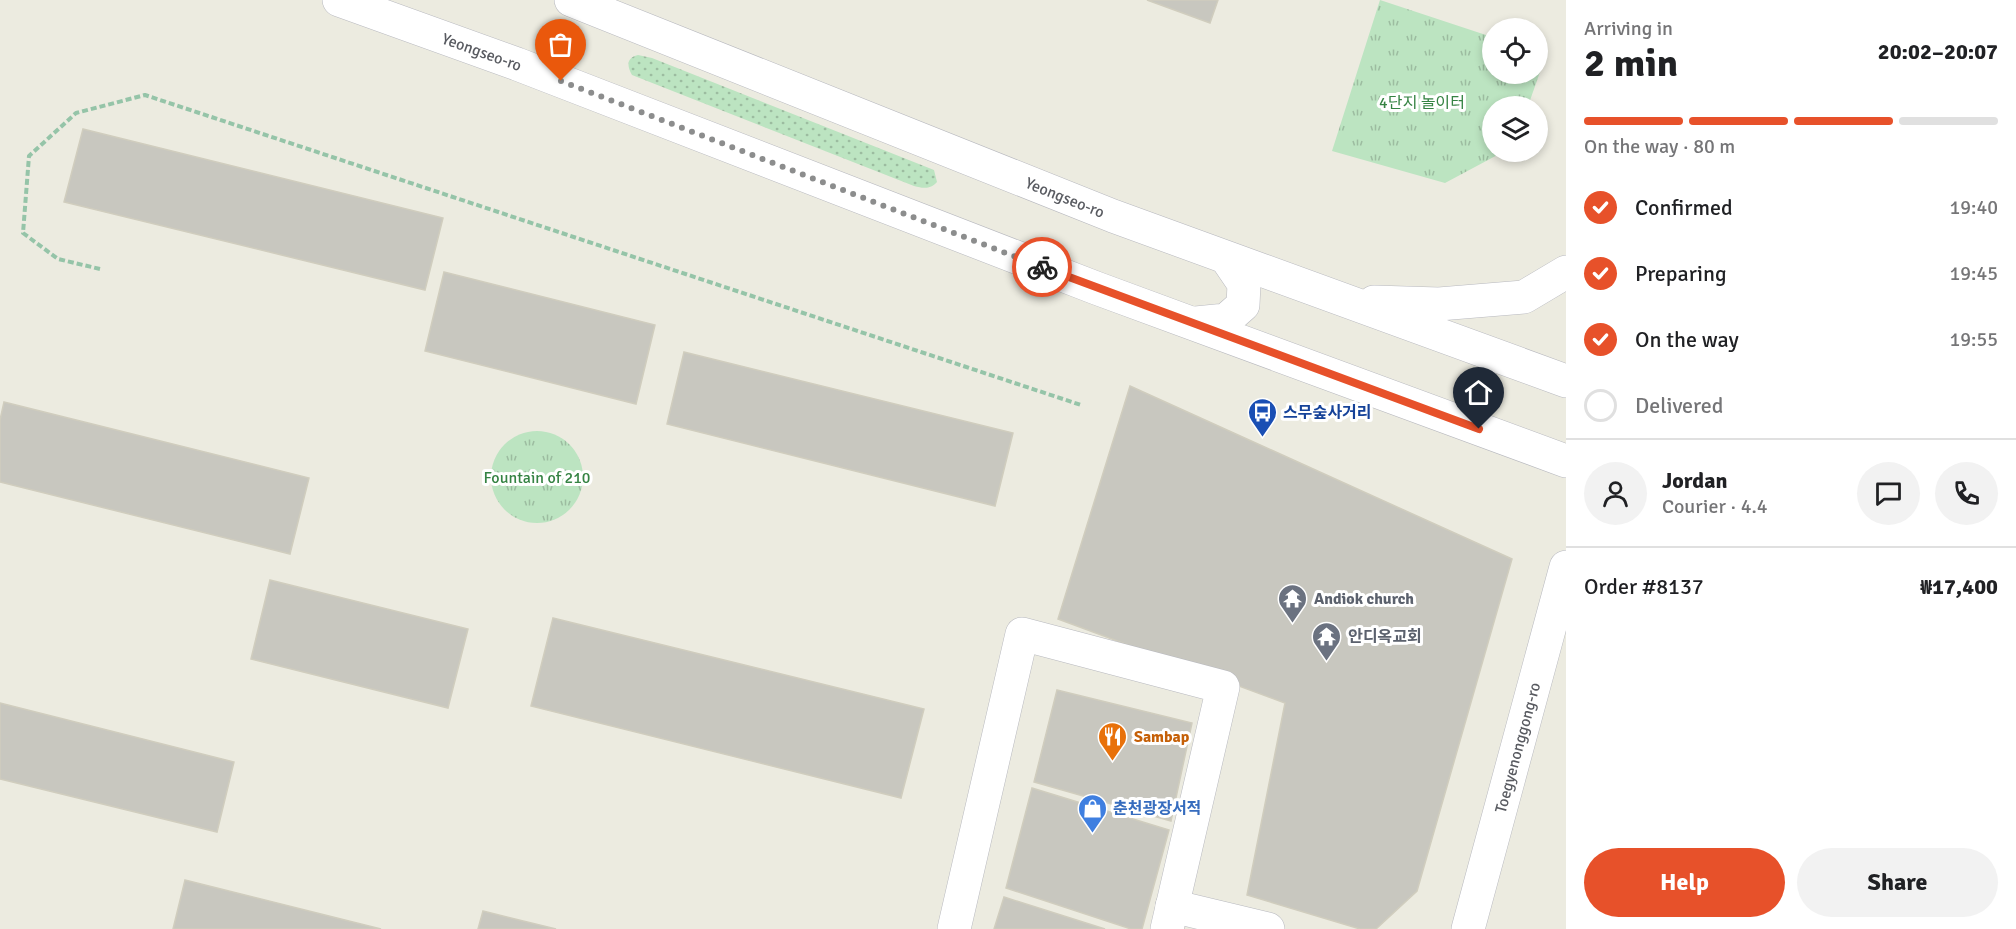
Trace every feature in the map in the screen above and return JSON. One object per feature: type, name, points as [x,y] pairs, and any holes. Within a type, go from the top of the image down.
[{"type":"street","name":"Yeongseo-ro","points":[[339,0],[517,64],[1096,288],[1566,461]]},
{"type":"street","name":"Yeongseo-ro","points":[[572,0],[1091,208],[1566,381]]},
{"type":"street","points":[[1196,323],[1226,320],[1243,305],[1244,284],[1227,259]]},
{"type":"street","points":[[1346,302],[1439,303],[1524,297],[1566,272]]},
{"type":"street","name":"Toegyenonggong-ro","points":[[1468,929],[1566,567]]},
{"type":"street","points":[[954,929],[1022,634],[1223,687],[1170,918],[1268,929]]},
{"type":"path","points":[[100,269],[58,259],[22,233],[29,156],[76,113],[145,95],[1081,405]]},
{"type":"green space","name":"4단지 놀이터","points":[[1380,0],[1482,34],[1482,84],[1536,84],[1532,96],[1482,96],[1482,162],[1484,162],[1445,183],[1332,151]]},
{"type":"green space","points":[[638,55],[652,58],[934,170],[937,182],[929,187],[914,186],[632,75],[629,63],[631,58]]},
{"type":"green space","name":"Fountain of 210","points":[[537,431],[555,435],[569,445],[579,459],[583,477],[579,495],[569,509],[555,519],[537,523],[519,519],[505,509],[495,495],[491,477],[495,459],[505,445],[519,435]]},
{"type":"building","points":[[1147,0],[1218,0],[1210,23]]},
{"type":"building","points":[[83,129],[443,218],[425,290],[64,202]]},
{"type":"building","points":[[444,272],[655,325],[636,404],[425,351]]},
{"type":"building","points":[[684,352],[1013,433],[995,506],[667,424]]},
{"type":"building","name":"안디옥교회","points":[[1130,386],[1512,559],[1417,891],[1376,929],[1360,929],[1247,895],[1285,703],[1058,619]]},
{"type":"building","points":[[4,402],[309,478],[290,554],[0,482],[0,420]]},
{"type":"building","points":[[270,580],[468,629],[448,708],[251,659]]},
{"type":"building","points":[[553,618],[924,709],[901,798],[531,706]]},
{"type":"building","points":[[1057,690],[1192,723],[1171,821],[1034,782]]},
{"type":"building","points":[[0,703],[234,762],[217,832],[0,779]]},
{"type":"building","points":[[1032,788],[1169,830],[1142,929],[1131,929],[1006,888]]},
{"type":"building","points":[[185,880],[381,929],[173,929]]},
{"type":"building","points":[[1004,897],[1105,929],[994,929]]},
{"type":"building","points":[[483,911],[556,929],[478,929]]},
{"type":"way so far","points":[[561,81],[1042,267]]},
{"type":"place","name":"스무숲사거리","points":[[1262,438]]},
{"type":"place","name":"Andiok church","points":[[1293,624]]},
{"type":"place","name":"안디옥교회","points":[[1327,662]]},
{"type":"place","name":"Sambap","points":[[1113,762]]},
{"type":"place","name":"춘천광장서적","points":[[1092,834]]},
{"type":"route","points":[[1042,267],[1479,429]]}]
